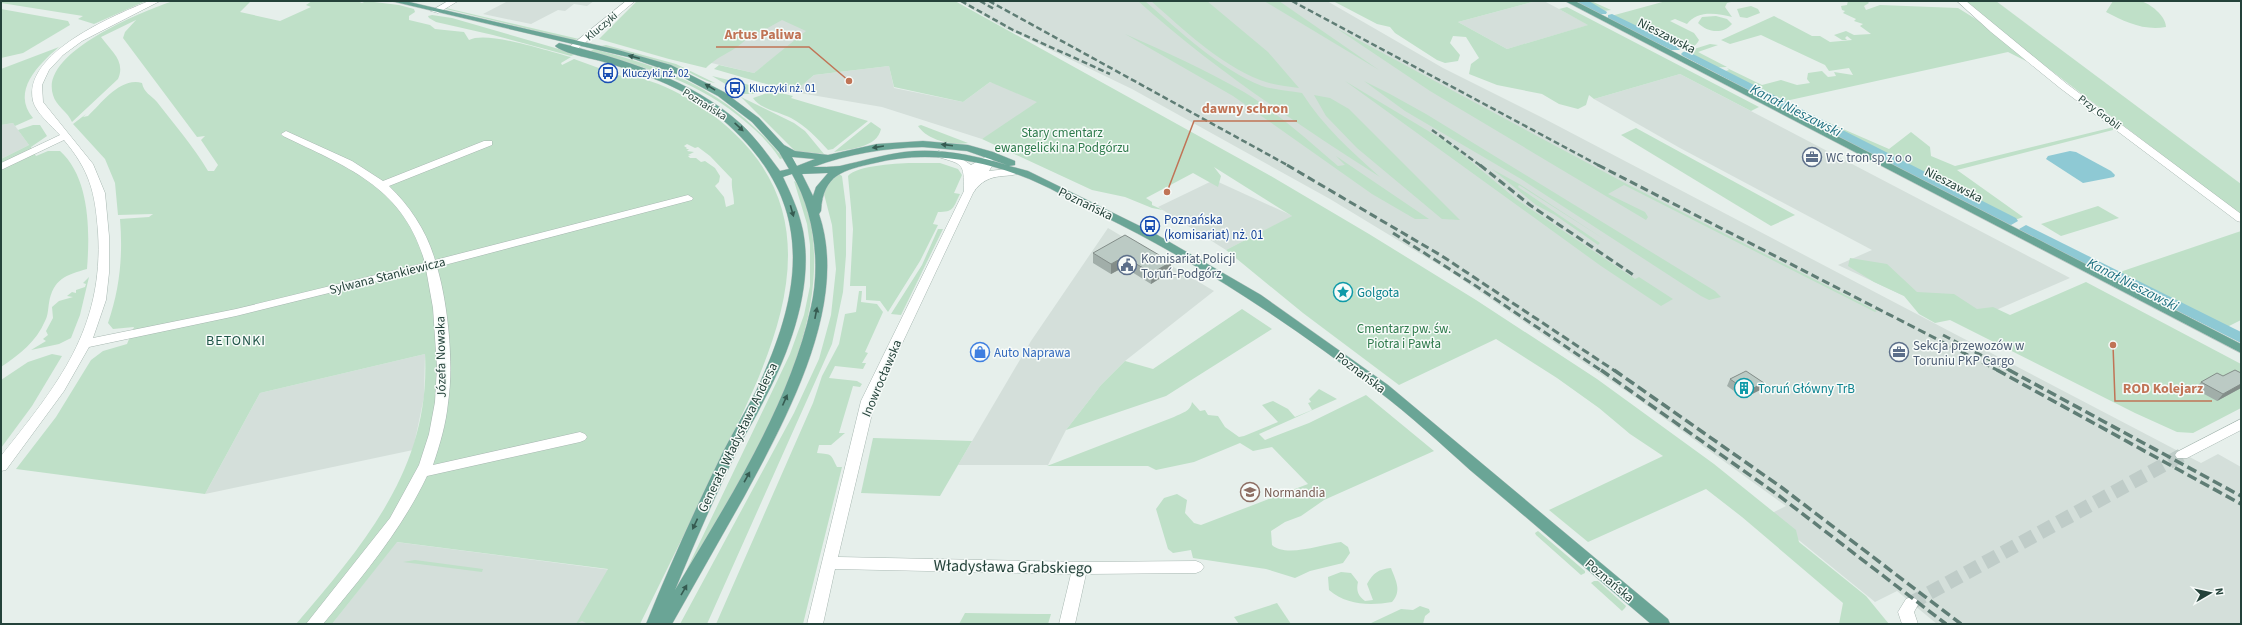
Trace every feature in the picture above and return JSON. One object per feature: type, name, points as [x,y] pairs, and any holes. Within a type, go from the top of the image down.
[{"type":"main road","name":"Poznańska","points":[[395,1],[580,44],[648,61],[679,71],[746,111],[782,148],[797,171]]},
{"type":"main road","name":"Nieszawska","points":[[1569,1],[2241,349]]},
{"type":"main road","name":"Poznańska","points":[[454,15],[469,22],[571,50],[653,76],[701,99],[741,128],[767,158],[778,175],[797,171],[838,168],[899,156],[939,154],[990,158]]},
{"type":"main road","name":"Poznańska","points":[[797,171],[831,157],[876,148],[917,144],[958,146],[990,158],[1089,204],[1187,255],[1257,298],[1383,388],[1662,624]]},
{"type":"main road","name":"Poznańska","points":[[782,148],[793,154],[831,157]]},
{"type":"main road","name":"Generała Władysława Andersa","points":[[816,216],[819,190],[824,181],[838,168]]},
{"type":"main road","name":"Generała Władysława Andersa","points":[[664,624],[769,436],[806,351],[816,314],[822,256],[816,216],[797,171]]},
{"type":"main road","name":"Generała Władysława Andersa","points":[[654,624],[686,544],[730,451],[765,384],[796,297],[799,257],[798,233],[793,211],[778,175]]},
{"type":"street","points":[[1,466],[33,425],[63,380],[84,344],[100,301],[103,282],[105,250],[98,186],[88,162],[45,113],[36,97],[37,85],[44,72],[66,49],[94,30],[156,1]]},
{"type":"street","points":[[435,11],[454,1]]},
{"type":"street","name":"Kluczyki","points":[[571,50],[631,1]]},
{"type":"street","name":"Przy Grobli","points":[[1961,1],[2004,38],[2241,219]]},
{"type":"street","name":"Józefa Nowaka","points":[[286,134],[328,154],[382,185],[395,197],[409,216],[425,245],[432,264],[441,327],[443,364],[442,402],[434,439],[422,472],[390,530],[314,624]]},
{"type":"street","points":[[1,168],[65,136]]},
{"type":"street","points":[[382,185],[488,143]]},
{"type":"street","points":[[939,154],[965,164],[969,168],[972,182],[990,174],[1020,172]]},
{"type":"street","name":"Inowrocławska","points":[[815,624],[860,429],[868,401],[972,182],[987,166],[990,158]]},
{"type":"street","name":"Sylwana Stankiewicza","points":[[84,344],[218,318],[688,198]]},
{"type":"street","points":[[2182,455],[2241,424]]},
{"type":"street","points":[[422,472],[580,437]]},
{"type":"street","name":"Władysława Grabskiego","points":[[830,563],[1080,568],[1196,567]]},
{"type":"street","points":[[1067,624],[1080,568]]},
{"type":"street","points":[[1910,624],[1905,616],[1907,606],[1911,603]]},
{"type":"shaded area","points":[[508,1],[594,1],[587,6],[574,4],[565,11],[558,10],[531,24],[483,14]]},
{"type":"shaded area","points":[[646,1],[802,1],[811,29],[754,73],[605,38]]},
{"type":"shaded area","points":[[958,1],[1327,1],[1443,68],[1541,117],[2201,463],[2218,454],[2241,467],[2241,624],[1937,624],[1897,591],[1875,602],[1768,515],[1786,506],[1639,400],[1452,273],[1330,199],[1132,89],[1003,27]]},
{"type":"shaded area","points":[[1536,1],[1544,1],[1589,25],[1507,49],[1458,22]]},
{"type":"shaded area","points":[[889,66],[894,88],[963,102],[990,82],[1066,102],[982,139],[882,107],[794,92],[814,75]]},
{"type":"shaded area","points":[[1680,74],[2070,278],[1964,324],[1838,265],[1872,250],[1680,148],[1594,99]]},
{"type":"shaded area","points":[[13,123],[29,145],[1,159],[1,125]]},
{"type":"shaded area","points":[[1214,180],[1293,216],[1226,250],[1158,207]]},
{"type":"shaded area","points":[[1108,228],[1214,291],[1125,361],[1101,385],[1066,430],[1048,465],[958,465],[1031,341]]},
{"type":"shaded area","points":[[425,354],[424,397],[413,450],[205,494],[260,393]]},
{"type":"shaded area","points":[[396,542],[619,571],[591,624],[332,624]]},
{"type":"green space","points":[[1,1],[146,1],[94,24],[78,19],[83,16],[1,3]]},
{"type":"green space","points":[[173,1],[251,1],[240,12],[280,21],[311,7],[306,5],[312,1],[357,1],[362,3],[366,1],[399,5],[414,9],[415,12],[409,16],[409,20],[430,25],[435,29],[464,32],[469,40],[490,38],[519,43],[571,57],[561,63],[562,65],[574,59],[607,71],[606,73],[612,75],[614,74],[626,77],[629,75],[672,90],[699,105],[724,124],[735,134],[766,172],[783,213],[788,255],[784,298],[772,341],[756,384],[640,624],[588,624],[582,621],[576,624],[608,569],[397,542],[332,624],[296,624],[322,594],[369,533],[389,501],[405,468],[417,432],[424,395],[425,354],[260,393],[205,494],[16,469],[56,417],[91,360],[103,351],[127,344],[134,327],[113,329],[108,323],[120,271],[120,219],[149,217],[153,214],[118,215],[115,183],[105,159],[73,124],[86,114],[83,117],[88,116],[105,98],[119,87],[134,82],[142,83],[146,92],[157,102],[184,136],[208,171],[214,171],[218,165],[201,140],[205,136],[197,137],[123,38],[125,32],[136,20],[101,37],[119,61],[120,73],[118,79],[72,122],[53,95],[53,79],[62,64],[77,49],[119,24]],"holes":[[[687,144],[695,148],[698,147],[710,156],[732,179],[734,204],[726,207],[724,197],[715,186],[719,182],[720,176],[715,168],[705,161],[701,162],[696,158],[690,158],[688,156],[691,155],[688,155],[694,152],[687,151],[689,149],[686,149],[687,148],[684,146]]]},
{"type":"green space","points":[[637,1],[955,1],[1269,175],[1476,300],[1597,379],[1714,464],[1796,530],[1799,542],[1866,596],[1889,624],[1839,624],[1843,603],[1742,517],[1706,489],[1588,542],[1549,510],[1663,456],[1630,434],[1599,408],[1557,378],[1496,339],[1399,385],[1303,313],[1226,250],[1292,216],[1214,167],[1221,176],[1218,187],[1193,173],[1146,198],[1152,202],[1152,205],[1163,210],[1152,208],[1125,197],[1092,190],[982,139],[1037,102],[990,82],[963,102],[894,87],[889,66],[814,75],[794,92],[714,69],[719,65],[754,73],[806,31],[782,20],[759,33],[751,32],[737,47],[711,63],[706,68],[599,39]]},
{"type":"green space","points":[[1138,1],[1145,1],[1200,48],[1231,70],[1247,79],[1262,86],[1302,93],[1328,127],[1348,148],[1380,177],[1255,94],[1166,26]]},
{"type":"green space","points":[[1151,1],[1207,1],[1268,52],[1299,88],[1265,82],[1230,65],[1202,45]]},
{"type":"green space","points":[[1264,1],[1279,1],[1379,70]]},
{"type":"green space","points":[[1333,1],[1536,1],[1458,22],[1507,49],[1588,25],[1559,9],[1567,7],[1759,107],[1751,111],[1680,74],[1594,99],[1589,95],[1586,105],[1578,109],[1559,104],[1542,94],[1497,85],[1469,74],[1471,64],[1479,58],[1466,37],[1453,36],[1450,43],[1460,55],[1458,61],[1445,63],[1437,60],[1395,33],[1390,27],[1377,24]]},
{"type":"green space","points":[[1575,1],[1591,1],[1611,10],[1596,12]]},
{"type":"green space","points":[[1666,1],[1735,1],[1727,3],[1725,7],[1732,17],[1720,14],[1708,14],[1696,16],[1687,24],[1675,19],[1670,21],[1694,33],[1699,40],[1692,47],[1682,49],[1670,47],[1642,36],[1610,18],[1611,16]]},
{"type":"green space","points":[[1848,1],[1868,2],[1869,3],[1864,6],[1866,10],[1880,5],[1958,8],[1987,26],[2021,53],[2026,61],[2008,52],[1781,102],[1889,149],[1911,132],[1930,147],[1931,156],[1955,166],[2114,127],[2113,130],[1957,170],[2023,217],[2007,223],[1722,76],[1722,72],[1729,70],[1727,68],[1762,85],[1781,80],[1797,85],[1810,83],[1807,79],[1808,73],[1822,71],[1828,77],[1836,76],[1834,72],[1853,75],[1849,68],[1829,71],[1825,65],[1761,35],[1730,44],[1721,40],[1774,16],[1812,36],[1820,36],[1830,42],[1852,40],[1847,36],[1845,38],[1847,40],[1842,40],[1834,35],[1846,31],[1854,35],[1871,34],[1860,26],[1863,24],[1854,21],[1856,19],[1843,13],[1845,11],[1842,10],[1841,6],[1847,5]]},
{"type":"green space","points":[[1964,1],[1996,1],[2241,184],[2241,215],[1994,27]]},
{"type":"green space","points":[[2113,1],[2144,2],[2153,7],[2160,14],[2166,27],[2142,27],[2113,16],[2106,12]]},
{"type":"green space","points":[[1751,6],[1758,9],[1760,13],[1747,18],[1740,17],[1737,9]]},
{"type":"green space","points":[[446,8],[579,39],[574,40]]},
{"type":"green space","points":[[1,9],[68,21],[70,25],[23,53],[1,58]]},
{"type":"green space","points":[[432,15],[452,18],[576,54],[571,56],[493,35],[436,22],[428,16]]},
{"type":"green space","points":[[1716,16],[1727,19],[1732,24],[1724,30],[1715,31],[1710,30],[1698,23],[1702,17]]},
{"type":"green space","points":[[1336,28],[1623,182],[1877,311],[1875,312],[1624,185],[1608,194],[1645,212],[1648,217],[1646,220],[1430,91]]},
{"type":"green space","points":[[1125,34],[1171,54],[1244,92],[1281,118],[1338,166],[1345,165],[1336,156],[1429,219],[1415,219],[1372,194],[1233,96]]},
{"type":"green space","points":[[1710,44],[1718,45],[1698,52],[1727,67],[1705,68],[1686,56],[1694,49]]},
{"type":"green space","points":[[606,45],[676,64],[715,83],[706,81],[671,66],[601,46]]},
{"type":"green space","points":[[59,47],[36,70],[26,88],[25,98],[27,108],[33,118],[15,126],[13,123],[1,125],[1,69]]},
{"type":"green space","points":[[594,49],[623,57],[675,75],[721,100],[763,135],[783,158],[780,159],[765,140],[747,123],[710,96],[691,86],[652,70],[589,52]]},
{"type":"green space","points":[[712,76],[770,90],[753,94],[742,94]]},
{"type":"green space","points":[[1345,81],[1450,144],[1516,199],[1635,279],[1639,277],[1673,299],[1661,306],[1601,266]]},
{"type":"green space","points":[[1364,81],[1426,114],[1715,291],[1721,297],[1709,300],[1701,296],[1521,179],[1405,111]]},
{"type":"green space","points":[[773,91],[793,96],[791,98],[868,121],[833,149],[828,150],[802,125],[791,118],[760,105],[753,98]]},
{"type":"green space","points":[[1314,95],[1330,98],[1349,109],[1460,220],[1442,219],[1357,148],[1326,116]]},
{"type":"green space","points":[[741,97],[794,123],[805,131],[824,154],[795,151]]},
{"type":"green space","points":[[871,122],[881,129],[874,140],[862,146],[834,152]]},
{"type":"green space","points":[[33,125],[40,125],[47,136],[31,147],[36,156],[48,151],[60,151],[70,162],[83,190],[88,222],[87,269],[73,273],[57,283],[51,295],[46,319],[37,335],[21,352],[1,367],[1,159],[29,145],[18,130]]},
{"type":"green space","points":[[921,125],[968,143],[955,144],[940,141],[922,131],[918,126]]},
{"type":"green space","points":[[1636,128],[1795,215],[1771,226],[1621,135]]},
{"type":"green space","points":[[915,163],[940,163],[958,169],[962,175],[954,193],[960,194],[956,203],[950,210],[938,212],[933,224],[938,225],[920,261],[888,312],[880,301],[866,300],[866,286],[850,286],[853,229],[848,176],[860,169],[869,167]]},
{"type":"green space","points":[[1492,169],[1521,185],[1607,241],[1519,185],[1518,187],[1600,243],[1598,245],[1555,215],[1536,205]]},
{"type":"green space","points":[[839,174],[842,176],[846,207],[846,255],[843,292],[832,344],[707,624],[680,624],[794,413],[819,359],[831,315],[836,269],[832,225],[824,194],[825,186]]},
{"type":"green space","points":[[794,181],[799,187],[809,216],[814,261],[810,307],[798,353],[781,400],[759,445],[736,489],[690,569],[687,569],[790,354],[804,315],[810,286],[810,245],[807,224]]},
{"type":"green space","points":[[2098,206],[2119,218],[2061,236],[2041,224]]},
{"type":"green space","points":[[938,229],[943,229],[901,315],[891,314],[922,265]]},
{"type":"green space","points":[[2241,231],[2241,320],[2223,329],[2114,274]]},
{"type":"green space","points":[[1850,258],[1887,264],[1917,292],[1954,294],[1977,309],[1993,307],[2010,315],[2086,282],[2241,364],[2241,408],[2193,433],[2177,432],[2135,413],[1950,320],[1935,323],[1919,314],[1904,296],[1874,282],[1848,266]]},
{"type":"green space","points":[[89,277],[80,315],[71,338],[59,344],[31,350],[46,341],[43,339],[48,335],[46,331],[53,318],[52,307],[59,301],[73,297],[67,296],[72,292],[76,293],[76,290],[85,287],[86,284],[83,283]]},
{"type":"green space","points":[[859,291],[862,291],[861,302],[877,304],[883,312],[865,352],[868,353],[862,363],[866,363],[863,369],[835,366],[829,378],[857,381],[862,384],[860,387],[853,386],[839,433],[845,433],[831,445],[819,445],[817,453],[830,456],[837,467],[842,467],[803,624],[716,624],[813,403],[822,376],[839,344],[845,314],[856,312]]},
{"type":"green space","points":[[1242,309],[1272,329],[1166,396],[1066,430],[1101,385],[1125,361],[1153,369]]},
{"type":"green space","points":[[52,354],[62,356],[32,406],[1,448],[1,380],[28,362]]},
{"type":"green space","points":[[1319,389],[1337,399],[1259,434],[1265,440],[1309,423],[1366,395],[1434,451],[1324,500],[1301,516],[1285,522],[1271,531],[1272,545],[1278,549],[1305,549],[1341,542],[1348,547],[1350,553],[1343,563],[1310,571],[1295,578],[1266,569],[1193,558],[1191,550],[1173,553],[1168,549],[1156,509],[1164,498],[1177,494],[1187,500],[1185,513],[1194,523],[1201,525],[1308,484],[1272,447],[1253,451],[1240,443],[1194,462],[1156,470],[1148,466],[1047,466],[1174,417],[1188,410],[1192,402],[1200,411],[1205,410],[1208,415],[1218,416],[1225,427],[1239,437],[1244,436],[1278,422],[1262,405],[1273,401],[1288,409],[1295,417],[1312,410],[1308,403],[1311,402],[1309,399]]},
{"type":"green space","points":[[873,438],[972,441],[940,496],[861,493]]},
{"type":"green space","points":[[1538,531],[1585,571],[1585,573],[1581,575],[1536,535],[1535,533]]},
{"type":"green space","points":[[415,560],[483,569],[482,572],[403,562]]},
{"type":"green space","points":[[1391,568],[1397,586],[1397,594],[1392,602],[1375,604],[1359,603],[1343,599],[1329,590],[1328,577],[1341,572],[1351,573],[1358,582],[1357,590],[1359,595],[1365,601],[1373,600],[1367,584],[1377,572],[1383,569]]},
{"type":"green space","points":[[1598,581],[1626,606],[1625,608],[1622,611],[1591,583]]},
{"type":"green space","points":[[1277,603],[1291,624],[1239,624],[1234,617]]},
{"type":"green space","points":[[1420,606],[1429,609],[1430,612],[1425,616],[1423,624],[1369,624],[1401,609],[1413,610]]},
{"type":"green space","points":[[965,613],[1051,614],[1048,624],[959,624]]},
{"type":"water","points":[[2070,151],[2076,152],[2111,171],[2115,175],[2114,177],[2083,183],[2046,159],[2048,156]]},
{"type":"building","points":[[1125,235],[1171,262],[1152,273],[1124,257],[1111,264],[1093,253]]},
{"type":"building","points":[[2235,370],[2241,373],[2241,384],[2223,394],[2201,382],[2217,373],[2223,376]]},
{"type":"building","points":[[1746,371],[1764,383],[1747,391],[1730,379]]},
{"type":"waterway","name":"Kanał Nieszawski","points":[[1581,1],[1602,12]]},
{"type":"waterway","name":"Kanał Nieszawski","points":[[1612,17],[1675,48]]},
{"type":"waterway","name":"Kanał Nieszawski","points":[[1687,54],[2011,221]]},
{"type":"waterway","name":"Kanał Nieszawski","points":[[2026,229],[2241,338]]},
{"type":"tunnel","points":[[1911,603],[2182,455]]},
{"type":"railway","points":[[961,1],[1013,30],[1110,74]]},
{"type":"railway","points":[[980,1],[994,9]]},
{"type":"railway","points":[[989,1],[1289,166]]},
{"type":"railway","points":[[1292,1],[1600,166]]},
{"type":"railway","points":[[1432,130],[1481,166]]},
{"type":"railway","points":[[1287,165],[1442,256],[1615,371]]},
{"type":"railway","points":[[1480,165],[1530,205],[1635,276]]},
{"type":"railway","points":[[1598,165],[1999,371]]},
{"type":"railway","points":[[1393,233],[1473,284],[1602,371]]},
{"type":"railway","points":[[1943,335],[2011,371]]},
{"type":"railway","points":[[1601,370],[1778,495],[1946,624]]},
{"type":"railway","points":[[1614,370],[1781,487],[1961,624]]},
{"type":"railway","points":[[1997,370],[2241,504]]},
{"type":"railway","points":[[2009,370],[2241,496]]},
{"type":"place","name":"Kluczyki nż. 02","points":[[608,73]]},
{"type":"place","name":"Artus Paliwa","points":[[849,81]]},
{"type":"place","name":"Kluczyki nż. 01","points":[[735,88]]},
{"type":"place","name":"WC tron sp z o o","points":[[1812,157]]},
{"type":"place","name":"dawny schron","points":[[1167,192]]},
{"type":"place","name":"Poznańska (komisariat) nż. 01","points":[[1150,226]]},
{"type":"place","name":"Komisariat Policji Toruń-Podgórz","points":[[1127,265]]},
{"type":"place","name":"Golgota","points":[[1343,292]]},
{"type":"place","name":"ROD Kolejarz","points":[[2113,345]]},
{"type":"place","name":"Auto Naprawa","points":[[980,352]]},
{"type":"place","name":"Sekcja przewozów w Toruniu PKP Cargo","points":[[1899,352]]},
{"type":"place","name":"Toruń Główny TrB","points":[[1744,388]]},
{"type":"place","name":"Normandia","points":[[1250,492]]},
{"type":"district","name":"BETONKI","points":[[236,340]]},
{"type":"park label","name":"Stary cmentarz ewangelicki na Podgórzu","points":[[1062,140]]},
{"type":"park label","name":"Cmentarz pw. św. Piotra i Pawła","points":[[1404,336]]}]
